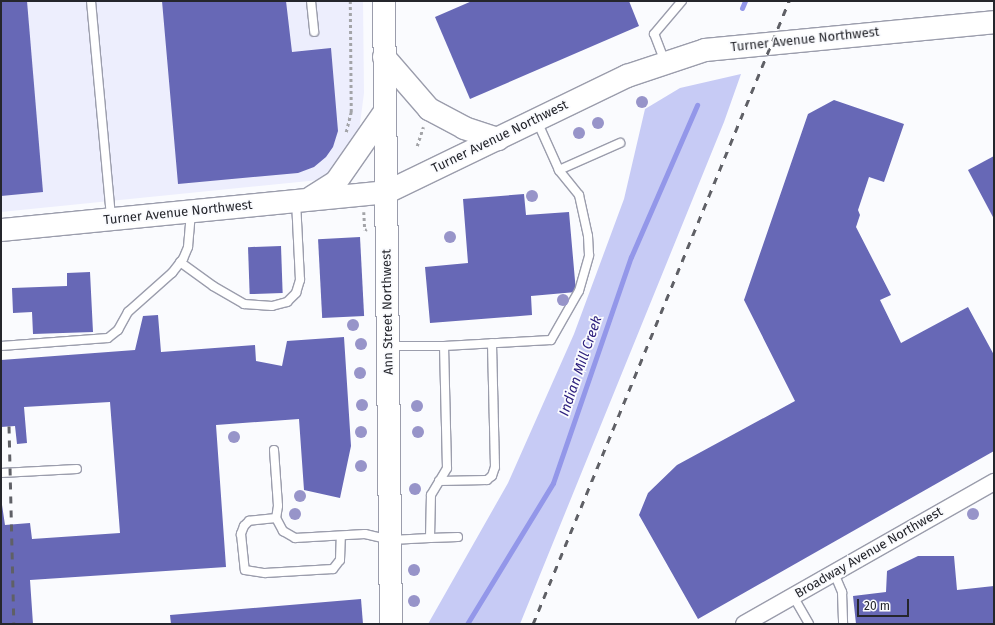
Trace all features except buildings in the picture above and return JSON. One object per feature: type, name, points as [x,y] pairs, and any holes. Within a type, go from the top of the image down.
[{"type":"street","name":"Ann Street Northwest","points":[[384,1],[384,113],[387,192],[391,624]]},
{"type":"street","name":"Turner Avenue Northwest","points":[[1,230],[387,192],[537,121],[574,101],[665,62],[705,50],[772,42],[994,22]]},
{"type":"street","points":[[384,57],[429,109],[464,128],[498,139]]},
{"type":"street","points":[[302,200],[336,182],[384,113]]},
{"type":"street","name":"Broadway Avenue Northwest","points":[[744,624],[994,482]]},
{"type":"lane","points":[[91,1],[111,219]]},
{"type":"lane","points":[[311,1],[314,32]]},
{"type":"lane","points":[[665,62],[654,34],[682,1]]},
{"type":"lane","points":[[388,346],[444,346],[551,340],[579,291],[589,254],[588,236],[579,195],[559,170],[537,121]]},
{"type":"lane","points":[[559,170],[620,142]]},
{"type":"lane","points":[[180,262],[213,286],[244,304],[272,306],[287,302],[296,293],[300,280],[302,200]]},
{"type":"lane","points":[[1,346],[108,338],[118,330],[128,312],[172,273],[180,262],[188,246],[191,211]]},
{"type":"lane","points":[[439,481],[487,480],[492,476],[495,467],[492,343]]},
{"type":"lane","points":[[430,538],[431,495],[447,468],[444,346]]},
{"type":"lane","points":[[274,450],[276,518],[283,531],[295,538],[365,534],[390,540],[458,537]]},
{"type":"lane","points":[[1,473],[77,469]]},
{"type":"lane","points":[[276,518],[249,521],[244,526],[241,534],[245,570],[265,573],[333,569],[340,560],[341,536]]},
{"type":"lane","points":[[834,573],[842,592],[843,624]]},
{"type":"lane","points":[[794,596],[809,624]]},
{"type":"path","points":[[345,137],[351,112],[350,1]]},
{"type":"path","points":[[417,146],[424,124]]},
{"type":"shaded area","points":[[1,1],[363,1],[364,93],[358,139],[333,177],[319,180],[1,212]]},
{"type":"shaded area","points":[[741,74],[724,122],[520,624],[428,624],[508,483],[574,334],[624,199],[645,109],[680,88]]},
{"type":"waterway","name":"Indian Mill Creek","points":[[742,8],[745,1]]},
{"type":"waterway","name":"Indian Mill Creek","points":[[467,624],[553,483],[631,257],[697,105]]},
{"type":"railway","points":[[533,624],[789,1]]},
{"type":"railway","points":[[9,426],[14,624]]}]
